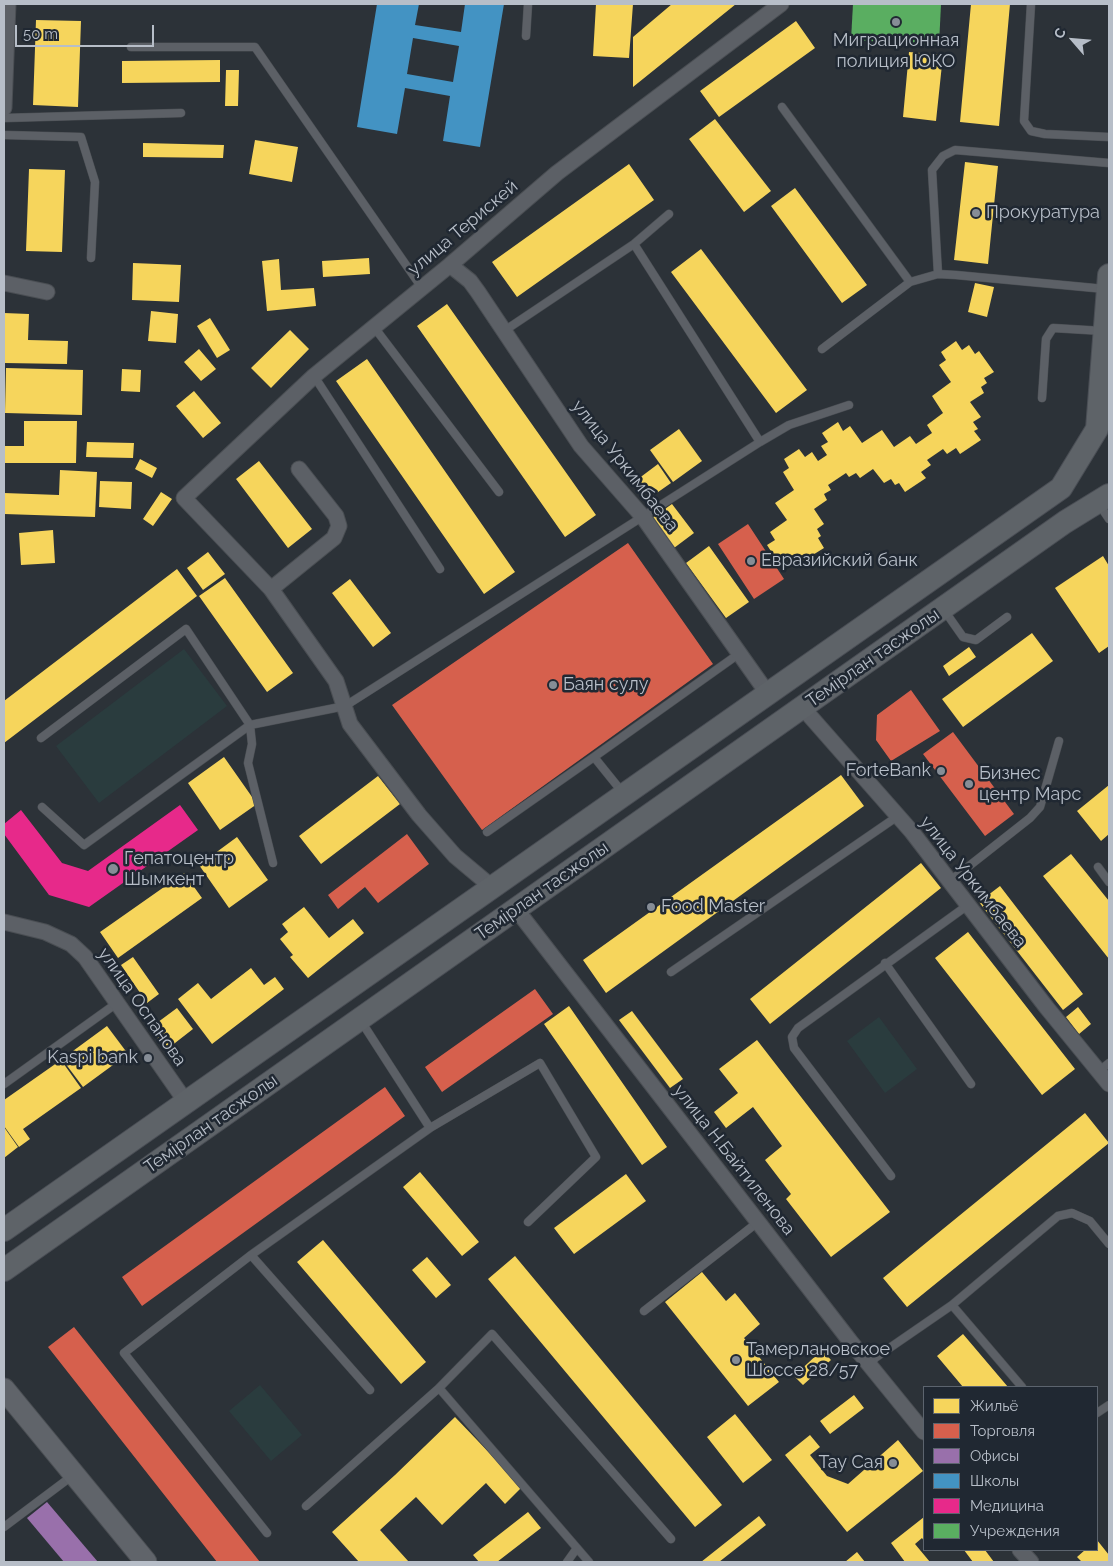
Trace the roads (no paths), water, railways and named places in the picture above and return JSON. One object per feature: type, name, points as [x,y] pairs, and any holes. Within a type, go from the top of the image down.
[{"type":"main road","points":[[1099,507],[1061,488],[1103,435],[1106,360],[1105,332],[1109,284]]},
{"type":"main road","name":"Темірлан тасжолы","points":[[4,1230],[1061,488]]},
{"type":"main road","name":"Темірлан тасжолы","points":[[4,1270],[943,608],[1099,507]]},
{"type":"street","points":[[4,108],[8,4]]},
{"type":"street","name":"улица Терискей","points":[[271,589],[184,498],[314,376],[450,265],[557,173],[781,4]]},
{"type":"street","name":"улица Уркимбаева","points":[[450,265],[470,281],[581,446],[643,517],[768,694]]},
{"type":"street","points":[[4,283],[47,292]]},
{"type":"street","points":[[298,469],[336,516],[338,526],[334,538],[271,589],[336,681],[350,724],[419,815],[455,856],[492,887]]},
{"type":"street","name":"улица Уркимбаева","points":[[802,707],[898,816],[968,905],[1104,1067],[1109,1084]]},
{"type":"street","name":"улица Н.Байтиленова","points":[[516,909],[870,1366],[923,1431]]},
{"type":"street","name":"улица Оспанова","points":[[4,922],[45,932],[71,944],[86,957],[186,1102]]},
{"type":"street","points":[[4,1389],[146,1562]]},
{"type":"lane","points":[[526,36],[528,4]]},
{"type":"lane","points":[[1031,4],[1024,121],[1031,131],[1044,134],[1109,137]]},
{"type":"lane","points":[[131,47],[255,46],[422,288]]},
{"type":"lane","points":[[782,106],[910,282]]},
{"type":"lane","points":[[4,118],[181,113]]},
{"type":"lane","points":[[4,135],[81,137],[95,182],[90,258]]},
{"type":"lane","points":[[938,274],[932,170],[943,156],[954,150],[1109,163]]},
{"type":"lane","points":[[504,331],[634,244],[669,214]]},
{"type":"lane","points":[[634,244],[760,442]]},
{"type":"lane","points":[[822,349],[910,282],[938,274],[1109,284]]},
{"type":"lane","points":[[374,326],[499,492]]},
{"type":"lane","points":[[1042,398],[1046,338],[1053,328],[1105,332]]},
{"type":"lane","points":[[314,376],[440,569]]},
{"type":"lane","points":[[42,807],[84,845],[250,726],[345,706],[760,442],[789,425],[849,405]]},
{"type":"lane","points":[[943,608],[963,638],[976,640],[1007,616]]},
{"type":"lane","points":[[41,738],[186,629],[250,726],[252,744],[248,763],[273,863]]},
{"type":"lane","points":[[487,832],[740,653]]},
{"type":"lane","points":[[950,880],[1030,818],[1040,807],[1059,741]]},
{"type":"lane","points":[[594,757],[624,795]]},
{"type":"lane","points":[[671,972],[898,816]]},
{"type":"lane","points":[[1098,867],[1109,882]]},
{"type":"lane","points":[[891,1176],[794,1048],[792,1037],[798,1028],[885,963],[968,905]]},
{"type":"lane","points":[[885,963],[971,1084]]},
{"type":"lane","points":[[4,1084],[117,1003]]},
{"type":"lane","points":[[360,1019],[430,1128]]},
{"type":"lane","points":[[267,1533],[124,1353],[251,1255],[430,1128],[540,1063],[596,1157],[528,1222]]},
{"type":"lane","points":[[870,1366],[875,1358],[952,1305],[1058,1216],[1072,1213],[1090,1221],[1109,1244]]},
{"type":"lane","points":[[644,1311],[758,1222]]},
{"type":"lane","points":[[251,1255],[370,1390]]},
{"type":"lane","points":[[952,1305],[1021,1386]]},
{"type":"lane","points":[[306,1506],[438,1388],[492,1334],[671,1539]]},
{"type":"lane","points":[[438,1388],[589,1562]]},
{"type":"lane","points":[[1098,1412],[1109,1405]]},
{"type":"lane","points":[[4,1527],[74,1474]]},
{"type":"lane","points":[[567,1562],[577,1548]]},
{"type":"place","name":"Миграционная полиция ЮКО","points":[[896,22]]},
{"type":"place","name":"Прокуратура","points":[[976,213]]},
{"type":"place","name":"Евразийский банк","points":[[751,561]]},
{"type":"place","name":"Баян сулу","points":[[553,685]]},
{"type":"place","name":"ForteBank","points":[[941,771]]},
{"type":"place","name":"Бизнес центр Марс","points":[[969,784]]},
{"type":"place","name":"Гепатоцентр Шымкент","points":[[113,869]]},
{"type":"place","name":"Food Master","points":[[651,907]]},
{"type":"place","name":"Kaspi bank","points":[[148,1058]]},
{"type":"place","name":"Тамерлановское Шоссе 28/57","points":[[736,1360]]},
{"type":"place","name":"Тау Сая","points":[[893,1463]]}]
